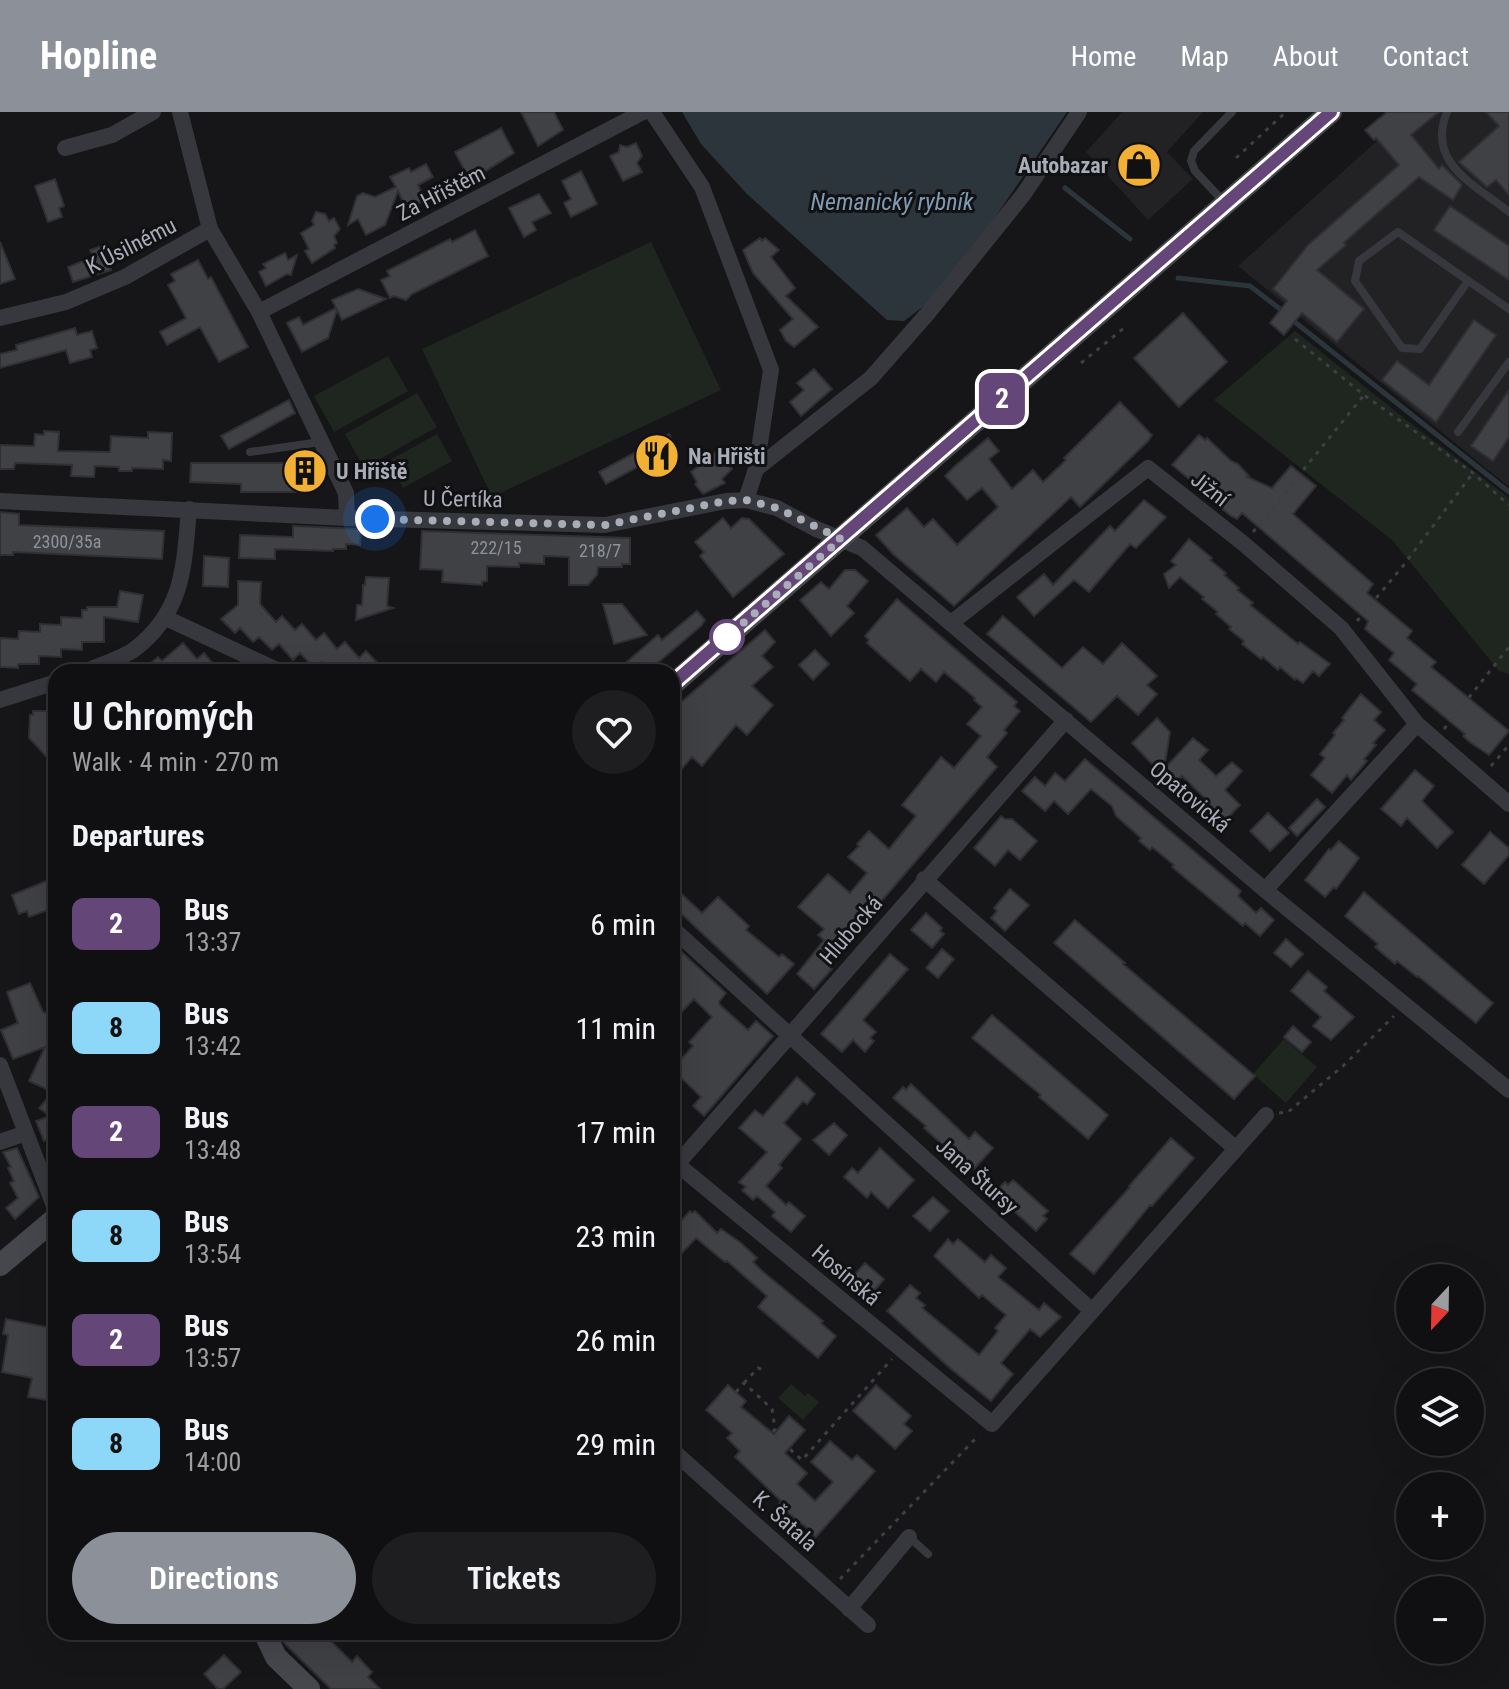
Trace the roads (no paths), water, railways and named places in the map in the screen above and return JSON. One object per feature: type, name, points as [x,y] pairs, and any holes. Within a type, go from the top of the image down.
[{"type":"main road","points":[[680,678],[1331,112]]},
{"type":"main road","points":[[0,1265],[48,1225]]},
{"type":"main road","points":[[268,1640],[276,1657],[309,1689]]},
{"type":"street","points":[[65,148],[112,135],[153,112]]},
{"type":"street","name":"K Úsilnému","points":[[0,318],[66,302],[125,277],[210,229],[180,112]]},
{"type":"street","name":"Za Hřištěm","points":[[259,312],[643,112]]},
{"type":"street","points":[[652,112],[702,187],[771,370],[756,469],[746,500]]},
{"type":"street","points":[[756,469],[871,378],[1023,195],[1079,112]]},
{"type":"street","points":[[210,229],[259,312],[346,493],[347,518]]},
{"type":"street","name":"Jižní","points":[[951,623],[1148,468],[1244,544],[1346,635],[1417,724],[1509,804]]},
{"type":"street","name":"Opatovická","points":[[746,500],[777,508],[862,548],[1265,890],[1509,1090]]},
{"type":"street","name":"U Čertíka","points":[[0,501],[347,518],[605,525],[726,501],[746,500]]},
{"type":"street","points":[[102,664],[133,650],[166,618],[182,576],[189,509]]},
{"type":"street","points":[[166,618],[264,664]]},
{"type":"street","points":[[0,700],[48,685]]},
{"type":"street","name":"Hlubocká","points":[[680,1158],[1066,720]]},
{"type":"street","points":[[1265,890],[1417,724]]},
{"type":"street","points":[[924,879],[1235,1148]]},
{"type":"street","name":"Jana Štursy","points":[[680,935],[1092,1311]]},
{"type":"street","points":[[0,1065],[48,1190]]},
{"type":"street","points":[[1092,1311],[1266,1115]]},
{"type":"street","points":[[0,1142],[26,1133]]},
{"type":"street","name":"Hosínská","points":[[680,1170],[992,1424],[1092,1311]]},
{"type":"street","name":"K. Šatala","points":[[680,1457],[868,1625]]},
{"type":"street","points":[[849,1609],[909,1537]]},
{"type":"lane","points":[[1226,204],[1195,171],[1191,161],[1194,151],[1232,112]]},
{"type":"lane","points":[[1447,112],[1440,138],[1444,155],[1455,168],[1509,212]]},
{"type":"lane","points":[[1468,281],[1420,349],[1402,348],[1355,281],[1359,261],[1398,232],[1509,309]]},
{"type":"lane","points":[[1458,432],[1509,362]]},
{"type":"lane","points":[[250,452],[321,442]]},
{"type":"lane","points":[[909,1537],[928,1554]]},
{"type":"water","name":"Nemanický rybník","points":[[682,112],[1067,112],[985,232],[928,303],[904,321],[887,320],[747,194],[701,144]]},
{"type":"waterway","points":[[1065,188],[1130,239]]},
{"type":"waterway","points":[[1178,278],[1250,286],[1284,312]]},
{"type":"waterway","points":[[1291,319],[1509,492]]},
{"type":"place","name":"Autobazar","points":[[1139,165]]},
{"type":"place","name":"Na Hřišti","points":[[657,456]]},
{"type":"place","name":"U Hřiště","points":[[305,471]]}]
